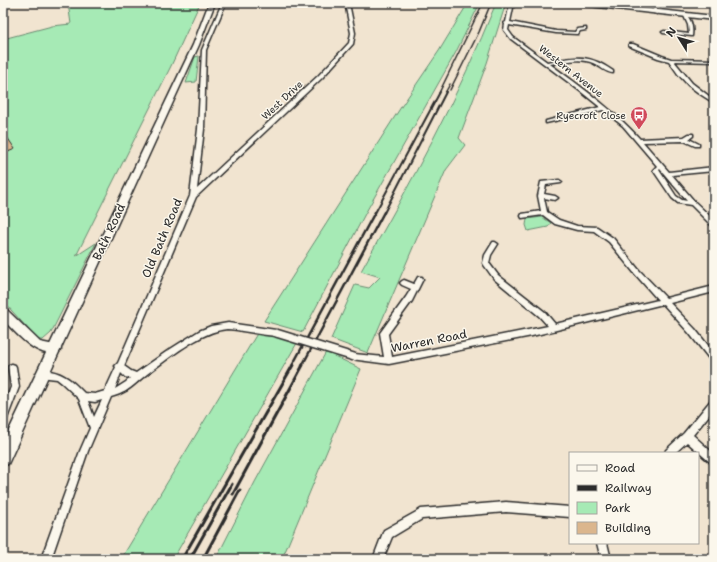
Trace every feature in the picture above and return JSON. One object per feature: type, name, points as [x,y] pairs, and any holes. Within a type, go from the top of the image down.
[{"type":"main road","name":"Bath Road","points":[[3,459],[196,46],[212,3]]},
{"type":"street","name":"Old Bath Road","points":[[46,559],[94,428],[119,366],[193,196],[202,123],[203,59],[224,3]]},
{"type":"street","name":"West Drive","points":[[193,196],[320,76],[351,43],[353,33],[347,3]]},
{"type":"street","points":[[512,3],[506,23],[550,31],[577,33],[578,30],[585,28]]},
{"type":"street","points":[[580,3],[656,13],[714,18]]},
{"type":"street","points":[[654,3],[656,13]]},
{"type":"street","points":[[664,32],[690,35],[690,25],[686,16]]},
{"type":"street","name":"Western Avenue","points":[[506,23],[506,30],[512,38],[547,63],[625,125],[661,165],[692,203],[714,224]]},
{"type":"street","points":[[577,33],[580,40]]},
{"type":"street","points":[[631,45],[671,60],[714,61]]},
{"type":"street","points":[[196,46],[207,46]]},
{"type":"street","points":[[547,63],[583,58],[592,60],[611,72]]},
{"type":"street","points":[[671,60],[683,77],[696,91],[714,102]]},
{"type":"street","points":[[548,122],[604,108]]},
{"type":"street","points":[[685,139],[691,135]]},
{"type":"street","points":[[639,141],[685,139],[696,145]]},
{"type":"street","name":"Western Avenue","points":[[661,165],[656,170],[674,197],[680,202],[692,203]]},
{"type":"street","points":[[668,174],[714,169]]},
{"type":"street","points":[[544,213],[541,196],[543,183],[559,182]]},
{"type":"street","points":[[541,196],[555,198]]},
{"type":"street","points":[[524,216],[544,213],[557,222],[577,228],[595,229],[611,240],[637,272],[692,331],[714,359]]},
{"type":"street","points":[[495,244],[488,255],[486,263],[496,277],[542,314],[553,327]]},
{"type":"street","points":[[389,361],[384,333],[409,299],[420,279]]},
{"type":"street","points":[[404,283],[415,288]]},
{"type":"street","name":"Warren Road","points":[[82,397],[90,399],[120,390],[129,385],[137,377],[172,352],[202,333],[211,329],[228,326],[276,333],[354,356],[389,361],[532,333],[714,289]]},
{"type":"street","points":[[3,313],[37,346],[55,349]]},
{"type":"street","points":[[119,366],[128,374],[137,377]]},
{"type":"street","points":[[3,418],[15,387],[12,367]]},
{"type":"street","points":[[44,374],[53,374],[61,378],[82,397],[94,428]]},
{"type":"street","points":[[670,452],[687,436],[714,403]]},
{"type":"street","points":[[687,436],[714,460]]},
{"type":"street","points":[[378,559],[388,534],[421,514],[506,507],[569,512]]},
{"type":"street","points":[[602,544],[606,559]]},
{"type":"green space","points":[[68,3],[200,3],[171,66],[76,256],[96,243],[51,333],[43,340],[38,340],[3,301],[3,39],[52,26],[71,24]]},
{"type":"green space","points":[[468,3],[480,3],[456,52],[366,212],[303,332],[264,321],[401,107],[439,51]]},
{"type":"green space","points":[[496,3],[506,3],[487,63],[459,138],[465,145],[446,170],[368,353],[331,339],[355,285],[369,288],[380,277],[361,271],[450,106],[482,38]]},
{"type":"green space","points":[[199,56],[196,82],[186,83],[195,57]]},
{"type":"green space","points":[[542,217],[551,223],[548,227],[528,231],[526,225],[527,219]]},
{"type":"green space","points":[[258,332],[297,343],[173,559],[121,559]]},
{"type":"green space","points":[[326,352],[361,369],[282,559],[216,559],[255,482]]},
{"type":"building","points":[[3,131],[15,149],[3,154]]},
{"type":"railway","points":[[439,93],[483,3]]},
{"type":"railway","points":[[450,90],[479,32],[491,3]]},
{"type":"railway","points":[[445,93],[450,84]]},
{"type":"railway","points":[[375,213],[440,92]]},
{"type":"railway","points":[[384,213],[446,92]]},
{"type":"railway","points":[[292,366],[375,212]]},
{"type":"railway","points":[[302,366],[384,212]]},
{"type":"railway","points":[[182,559],[293,365]]},
{"type":"railway","points":[[233,494],[303,365]]},
{"type":"railway","points":[[190,559],[232,484]]},
{"type":"railway","points":[[203,559],[240,490]]},
{"type":"place","name":"Ryecroft Close","points":[[639,130]]}]
